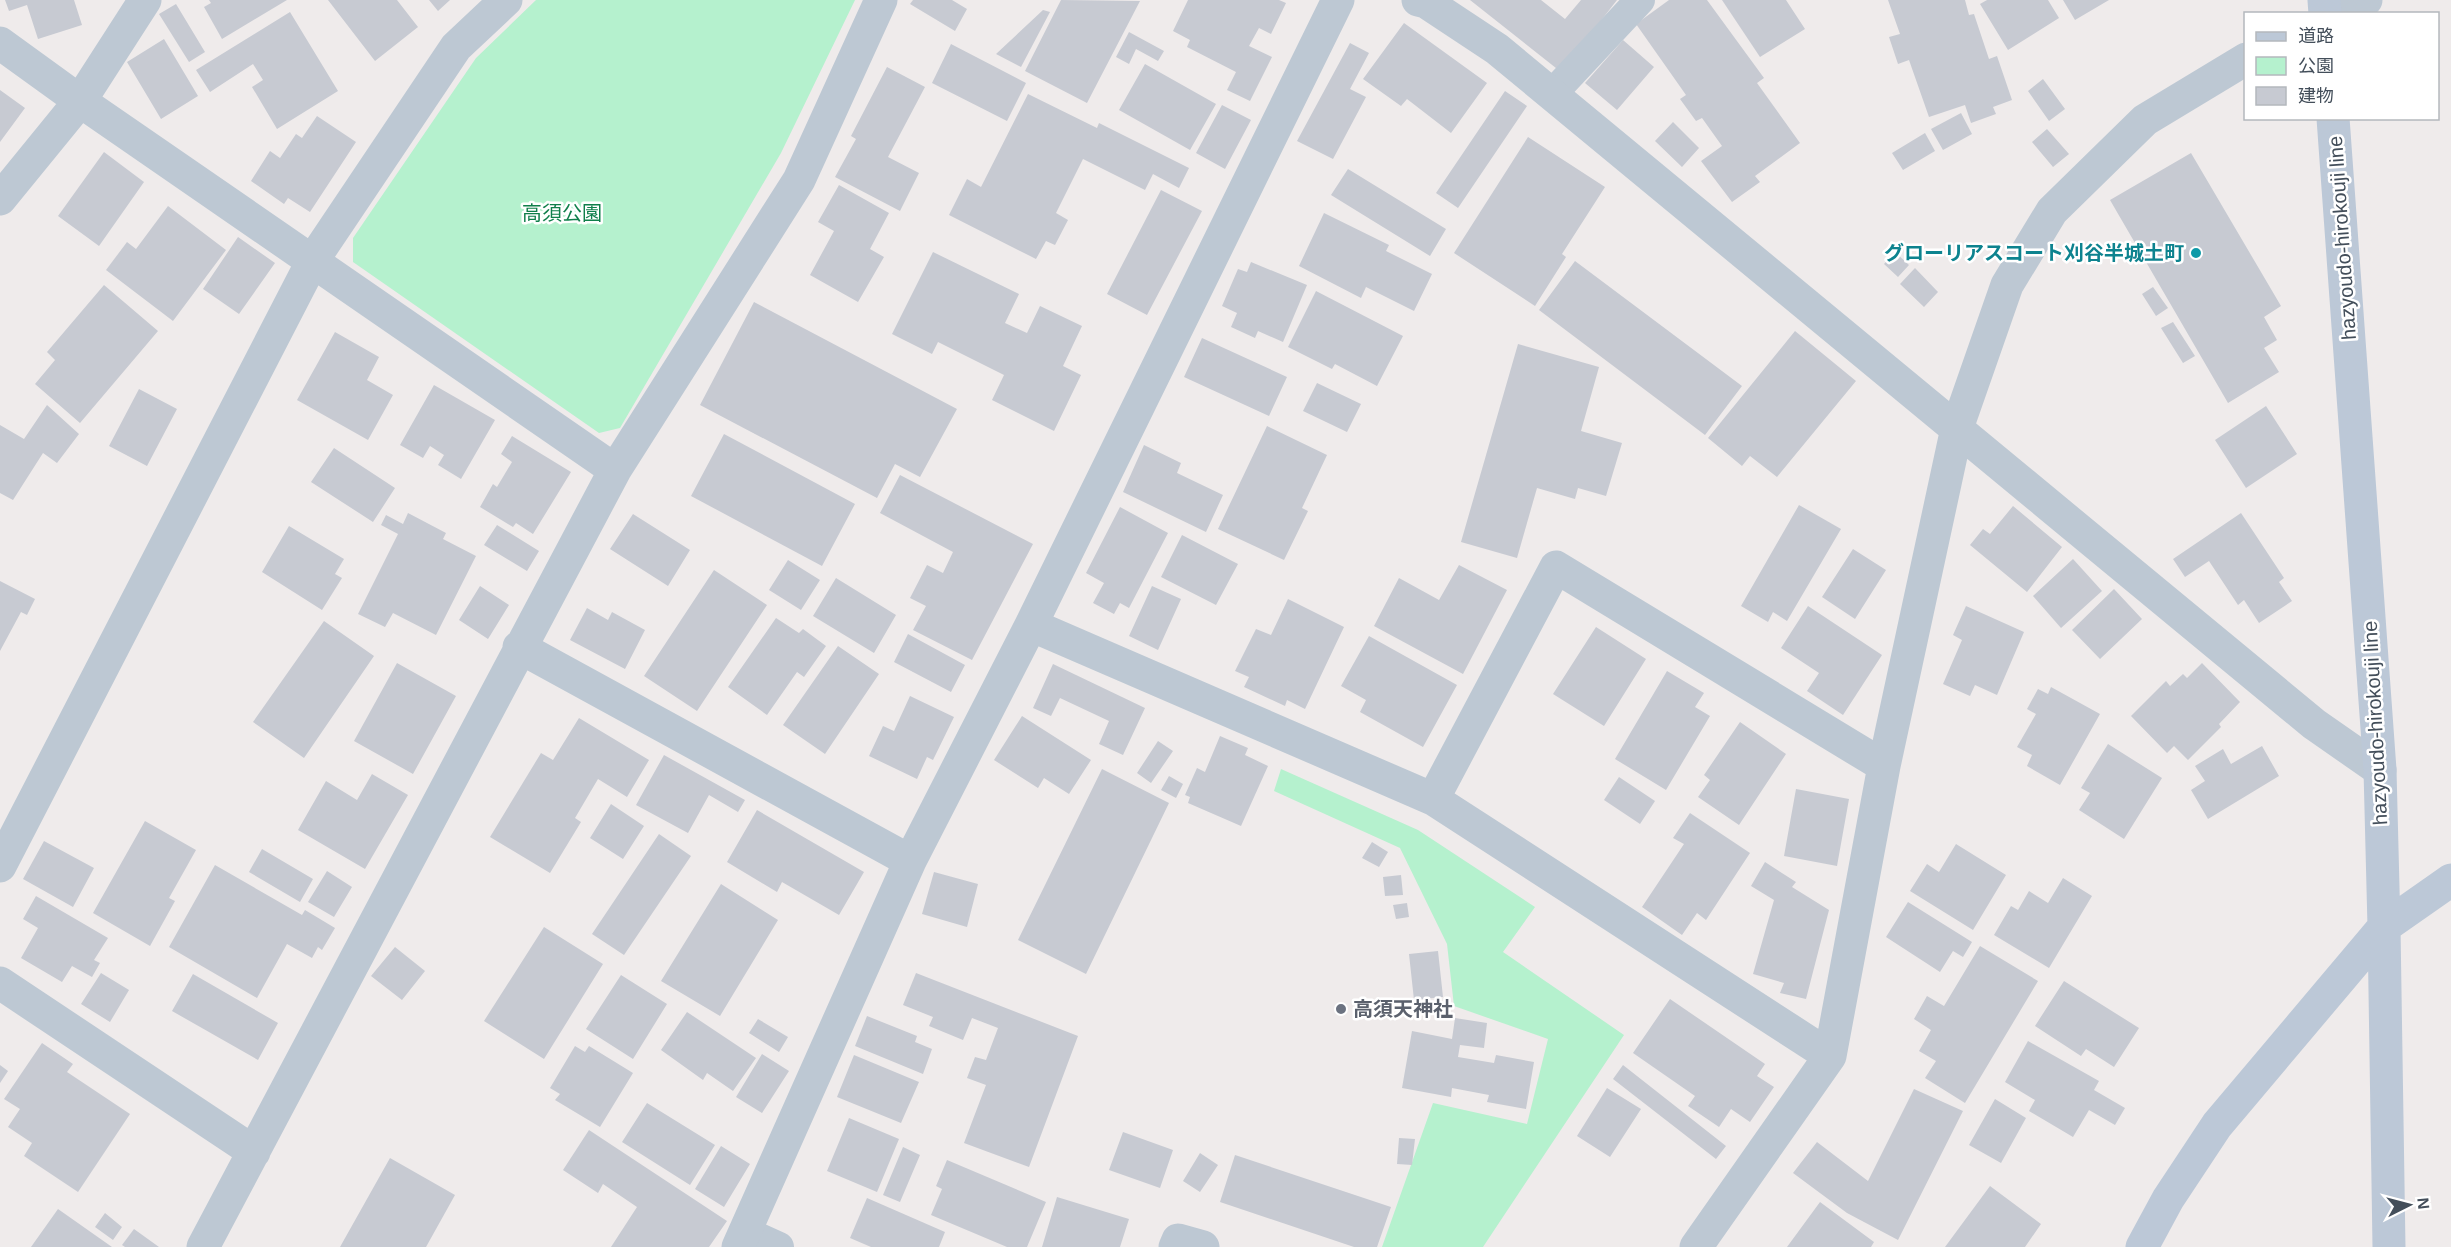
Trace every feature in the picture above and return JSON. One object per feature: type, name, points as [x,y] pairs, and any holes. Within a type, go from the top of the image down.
[{"type":"main road","name":"hazyoudo-hirokouji line","points":[[2333,120],[2380,770],[2389,1247]]},
{"type":"main road","points":[[2142,1247],[2168,1199],[2217,1125],[2384,927],[2451,880]]},
{"type":"street","points":[[0,199],[80,100],[145,0]]},
{"type":"street","points":[[0,866],[313,260],[456,47],[506,0]]},
{"type":"street","points":[[203,1247],[519,647],[615,470],[799,180],[881,0]]},
{"type":"street","points":[[741,1239],[910,861],[1031,625],[1338,0]]},
{"type":"street","points":[[1418,0],[1426,2],[1497,49],[2314,724],[2380,770]]},
{"type":"street","points":[[2342,12],[2366,0]]},
{"type":"street","points":[[0,43],[615,470]]},
{"type":"street","points":[[1696,1247],[1830,1056],[1884,766],[1957,428],[2007,285],[2052,210],[2145,120],[2244,60]]},
{"type":"street","points":[[1433,799],[1556,567],[1884,766]]},
{"type":"street","points":[[1031,625],[1433,799],[1830,1056]]},
{"type":"street","points":[[519,647],[910,861]]},
{"type":"street","points":[[0,983],[254,1152]]},
{"type":"street","points":[[1174,1247],[1178,1240],[1203,1247]]},
{"type":"lane","points":[[1552,94],[1640,0]]},
{"type":"lane","points":[[741,1239],[779,1247]]},
{"type":"green space","name":"高須公園","points":[[536,0],[855,0],[781,153],[620,428],[599,433],[353,262],[353,238],[476,58]]},
{"type":"green space","points":[[1281,769],[1418,830],[1535,907],[1503,952],[1624,1035],[1483,1247],[1382,1247],[1433,1103],[1527,1124],[1548,1039],[1454,1006],[1447,944],[1400,848],[1274,791]]},
{"type":"building","points":[[5,0],[74,0],[82,25],[38,39],[27,5],[9,11]]},
{"type":"building","points":[[209,0],[287,0],[222,39],[204,7],[211,3]]},
{"type":"building","points":[[328,0],[397,0],[418,27],[375,61]]},
{"type":"building","points":[[429,0],[450,0],[438,11]]},
{"type":"building","points":[[913,0],[952,0],[967,9],[955,31],[910,4]]},
{"type":"building","points":[[1061,0],[1140,1],[1087,103],[1025,71]]},
{"type":"building","points":[[1188,0],[1279,0],[1286,3],[1271,34],[1259,28],[1249,46],[1272,57],[1250,101],[1227,90],[1236,72],[1187,47],[1190,40],[1173,31]]},
{"type":"building","points":[[1470,0],[1541,0],[1565,19],[1581,0],[1617,0],[1561,72]]},
{"type":"building","points":[[1669,0],[1707,0],[1764,78],[1757,83],[1800,143],[1755,176],[1760,182],[1732,202],[1701,161],[1722,146],[1702,118],[1696,121],[1680,99],[1686,95],[1636,24]]},
{"type":"building","points":[[1722,0],[1786,0],[1805,29],[1760,57]]},
{"type":"building","points":[[1888,0],[1965,0],[1969,15],[1974,14],[1989,59],[1997,56],[2012,100],[1993,107],[1996,114],[1971,123],[1965,105],[1929,117],[1909,60],[1898,64],[1889,37],[1900,34]]},
{"type":"building","points":[[1987,0],[2048,0],[2059,18],[2008,50],[1980,4]]},
{"type":"building","points":[[2063,0],[2109,0],[2075,20]]},
{"type":"building","points":[[176,4],[205,52],[189,62],[159,14]]},
{"type":"building","points":[[1043,10],[1050,12],[1021,67],[996,54]]},
{"type":"building","points":[[290,12],[338,91],[277,129],[252,87],[263,80],[253,64],[210,92],[196,70]]},
{"type":"building","points":[[1404,23],[1487,83],[1451,133],[1407,99],[1401,106],[1363,79]]},
{"type":"building","points":[[1129,32],[1164,51],[1158,61],[1136,49],[1129,64],[1116,57]]},
{"type":"building","points":[[164,39],[198,96],[161,119],[127,62]]},
{"type":"building","points":[[1623,40],[1654,67],[1617,110],[1585,83]]},
{"type":"building","points":[[1350,43],[1369,53],[1350,89],[1366,97],[1333,159],[1297,141]]},
{"type":"building","points":[[951,44],[1026,83],[1007,121],[932,83]]},
{"type":"building","points":[[1145,64],[1216,104],[1190,150],[1119,110]]},
{"type":"building","points":[[887,67],[925,87],[888,157],[919,173],[900,211],[835,177],[856,139],[851,136]]},
{"type":"building","points":[[2043,79],[2065,109],[2049,121],[2028,91]]},
{"type":"building","points":[[0,90],[25,108],[0,142]]},
{"type":"building","points":[[1505,91],[1527,106],[1458,208],[1436,193]]},
{"type":"building","points":[[1028,94],[1097,128],[1099,123],[1189,168],[1179,188],[1153,174],[1145,190],[1083,159],[1056,213],[1068,220],[1055,245],[1046,241],[1036,259],[949,215],[967,179],[981,187]]},
{"type":"building","points":[[1222,105],[1251,120],[1225,169],[1196,153]]},
{"type":"building","points":[[1961,113],[1972,134],[1943,150],[1931,129]]},
{"type":"building","points":[[317,116],[356,142],[310,212],[288,198],[284,204],[251,181],[270,151],[280,158],[296,134],[302,138]]},
{"type":"building","points":[[1673,122],[1699,148],[1682,167],[1655,141]]},
{"type":"building","points":[[2047,129],[2069,154],[2053,167],[2032,142]]},
{"type":"building","points":[[1925,133],[1935,151],[1903,170],[1892,153]]},
{"type":"building","points":[[1528,137],[1605,187],[1562,254],[1566,257],[1535,306],[1454,253]]},
{"type":"building","points":[[104,152],[144,182],[99,246],[58,216]]},
{"type":"building","name":"グローリアスコート刈谷半城土町","points":[[2191,153],[2281,306],[2264,317],[2277,340],[2264,348],[2279,372],[2228,403],[2110,200]]},
{"type":"building","points":[[1348,169],[1446,229],[1430,256],[1331,195]]},
{"type":"building","points":[[839,185],[889,213],[870,249],[884,257],[858,302],[810,275],[834,231],[818,222]]},
{"type":"building","points":[[1161,190],[1202,211],[1147,315],[1107,294]]},
{"type":"building","points":[[168,206],[226,250],[173,321],[106,270],[127,242],[136,249]]},
{"type":"building","points":[[1324,213],[1389,245],[1386,251],[1432,274],[1414,311],[1366,287],[1361,298],[1299,266]]},
{"type":"building","points":[[238,237],[275,263],[239,314],[203,289]]},
{"type":"building","points":[[933,252],[1019,294],[1005,323],[1027,333],[1040,306],[1082,326],[1063,366],[1081,375],[1054,431],[992,400],[1004,375],[938,342],[932,354],[892,334]]},
{"type":"building","points":[[1895,252],[1909,265],[1898,277],[1884,264]]},
{"type":"building","points":[[1575,261],[1742,386],[1705,435],[1539,310]]},
{"type":"building","points":[[1251,262],[1307,285],[1283,342],[1258,331],[1255,338],[1231,327],[1237,313],[1222,306],[1238,269],[1247,272]]},
{"type":"building","points":[[1915,268],[1938,292],[1924,307],[1900,284]]},
{"type":"building","points":[[104,285],[158,331],[80,423],[35,384],[55,360],[47,352]]},
{"type":"building","points":[[2153,287],[2168,308],[2156,316],[2142,294]]},
{"type":"building","points":[[1316,291],[1403,336],[1377,386],[1335,364],[1332,369],[1288,347]]},
{"type":"building","points":[[754,302],[957,409],[920,477],[895,464],[877,498],[700,405]]},
{"type":"building","points":[[2173,322],[2195,356],[2183,363],[2161,328]]},
{"type":"building","points":[[1795,331],[1856,381],[1777,477],[1750,456],[1742,466],[1708,438]]},
{"type":"building","points":[[335,332],[379,357],[367,380],[393,395],[368,440],[297,400]]},
{"type":"building","points":[[1202,338],[1287,377],[1269,416],[1184,377]]},
{"type":"building","points":[[1518,344],[1599,367],[1581,431],[1622,443],[1606,496],[1578,488],[1575,499],[1537,488],[1517,558],[1461,542]]},
{"type":"building","points":[[1317,383],[1361,404],[1347,432],[1303,411]]},
{"type":"building","points":[[434,385],[495,420],[461,479],[438,465],[444,455],[430,446],[423,458],[400,445]]},
{"type":"building","points":[[139,389],[177,409],[147,466],[109,446]]},
{"type":"building","points":[[47,405],[79,434],[57,463],[43,453],[13,500],[0,493],[0,425],[24,439]]},
{"type":"building","points":[[2266,406],[2297,454],[2246,488],[2215,440]]},
{"type":"building","points":[[1267,426],[1327,455],[1302,508],[1308,511],[1284,560],[1218,529]]},
{"type":"building","points":[[724,434],[855,504],[822,566],[691,496]]},
{"type":"building","points":[[512,436],[571,472],[533,534],[516,523],[513,527],[480,507],[493,484],[497,487],[512,462],[501,454]]},
{"type":"building","points":[[1144,445],[1181,463],[1177,473],[1223,495],[1206,532],[1123,492]]},
{"type":"building","points":[[334,448],[395,488],[373,522],[311,482]]},
{"type":"building","points":[[900,475],[1033,544],[972,660],[913,630],[926,606],[910,598],[927,565],[943,573],[953,552],[880,513]]},
{"type":"building","points":[[1799,505],[1841,529],[1787,621],[1773,612],[1768,622],[1741,606]]},
{"type":"building","points":[[2013,506],[2062,547],[2027,592],[1970,545],[1983,529],[1990,534]]},
{"type":"building","points":[[1120,507],[1168,533],[1129,608],[1120,603],[1114,614],[1093,603],[1104,583],[1086,573]]},
{"type":"building","points":[[408,513],[446,533],[443,539],[476,556],[436,635],[393,613],[385,627],[358,614],[398,534],[381,525],[386,515],[403,524]]},
{"type":"building","points":[[2241,513],[2284,578],[2279,582],[2292,601],[2259,623],[2244,600],[2238,605],[2209,561],[2185,577],[2173,559]]},
{"type":"building","points":[[633,514],[690,550],[668,586],[610,549]]},
{"type":"building","points":[[497,525],[539,551],[527,571],[484,545]]},
{"type":"building","points":[[289,526],[344,559],[335,574],[342,578],[322,610],[262,572]]},
{"type":"building","points":[[1182,535],[1238,564],[1216,605],[1161,577]]},
{"type":"building","points":[[1853,549],[1886,570],[1855,619],[1822,597]]},
{"type":"building","points":[[2073,559],[2102,591],[2061,628],[2033,596]]},
{"type":"building","points":[[788,560],[820,580],[801,610],[769,590]]},
{"type":"building","points":[[1459,565],[1507,590],[1463,674],[1374,626],[1399,578],[1439,600]]},
{"type":"building","points":[[714,570],[767,605],[697,711],[644,676]]},
{"type":"building","points":[[836,578],[896,615],[874,653],[813,616]]},
{"type":"building","points":[[0,581],[35,599],[27,615],[21,612],[0,651]]},
{"type":"building","points":[[480,586],[509,605],[488,639],[459,620]]},
{"type":"building","points":[[1152,586],[1181,599],[1158,650],[1129,636]]},
{"type":"building","points":[[2114,589],[2142,619],[2100,659],[2072,630]]},
{"type":"building","points":[[1288,599],[1344,627],[1305,709],[1287,700],[1285,706],[1244,687],[1249,677],[1235,671],[1256,629],[1271,635]]},
{"type":"building","points":[[1808,606],[1882,655],[1843,715],[1807,691],[1819,673],[1781,648]]},
{"type":"building","points":[[1966,606],[2024,632],[1997,695],[1975,685],[1970,696],[1943,684],[1962,640],[1953,635]]},
{"type":"building","points":[[587,608],[608,620],[612,612],[645,630],[625,669],[570,640]]},
{"type":"building","points":[[776,618],[799,633],[803,629],[826,646],[804,677],[797,672],[767,715],[728,687]]},
{"type":"building","points":[[324,621],[374,656],[304,758],[253,722]]},
{"type":"building","points":[[1596,627],[1646,659],[1604,726],[1553,694]]},
{"type":"building","points":[[908,634],[965,665],[951,692],[894,662]]},
{"type":"building","points":[[1369,636],[1457,685],[1423,747],[1360,712],[1366,700],[1341,686]]},
{"type":"building","points":[[838,646],[879,674],[825,754],[783,725]]},
{"type":"building","points":[[397,663],[456,696],[413,774],[354,741]]},
{"type":"building","points":[[2202,663],[2240,702],[2219,724],[2221,727],[2188,760],[2174,746],[2167,753],[2131,716],[2166,681],[2170,686],[2183,674],[2187,678]]},
{"type":"building","points":[[1053,664],[1145,708],[1123,755],[1099,744],[1109,721],[1060,698],[1051,716],[1033,708]]},
{"type":"building","points":[[1667,671],[1704,693],[1695,707],[1710,716],[1666,790],[1615,759]]},
{"type":"building","points":[[2051,687],[2100,714],[2060,785],[2027,766],[2032,755],[2017,747],[2036,714],[2027,709],[2038,689],[2048,694]]},
{"type":"building","points":[[910,696],[954,717],[933,760],[927,757],[917,779],[869,756],[883,726],[894,731]]},
{"type":"building","points":[[1022,716],[1091,760],[1069,794],[1044,778],[1038,788],[994,760]]},
{"type":"building","points":[[579,718],[649,760],[627,797],[598,779],[575,818],[581,822],[550,873],[490,837],[541,753],[553,760]]},
{"type":"building","points":[[1740,722],[1786,754],[1739,825],[1698,797],[1710,780],[1704,775]]},
{"type":"building","points":[[1220,736],[1248,748],[1245,755],[1268,766],[1241,826],[1188,803],[1190,797],[1185,795],[1197,768],[1205,772]]},
{"type":"building","points":[[1158,741],[1173,751],[1151,783],[1137,773]]},
{"type":"building","points":[[2108,744],[2162,778],[2124,839],[2079,810],[2090,793],[2081,788]]},
{"type":"building","points":[[2262,746],[2279,776],[2208,819],[2191,790],[2205,781],[2195,766],[2223,749],[2231,764]]},
{"type":"building","points":[[664,755],[745,800],[738,812],[709,795],[688,833],[636,805]]},
{"type":"building","points":[[1102,769],[1169,803],[1086,974],[1018,940]]},
{"type":"building","points":[[372,774],[408,795],[365,869],[298,830],[326,781],[357,800]]},
{"type":"building","points":[[1169,776],[1183,784],[1176,798],[1161,790]]},
{"type":"building","points":[[1619,777],[1655,801],[1640,824],[1604,800]]},
{"type":"building","points":[[1796,789],[1849,799],[1837,866],[1784,856]]},
{"type":"building","points":[[611,804],[644,826],[623,859],[590,838]]},
{"type":"building","points":[[757,810],[864,872],[839,915],[782,882],[777,892],[727,862]]},
{"type":"building","points":[[1690,813],[1750,853],[1706,920],[1697,913],[1682,935],[1642,907],[1684,844],[1673,838]]},
{"type":"building","points":[[145,821],[196,850],[169,898],[175,901],[150,946],[93,913]]},
{"type":"building","points":[[659,834],[691,856],[624,955],[592,934]]},
{"type":"building","points":[[44,841],[94,868],[73,907],[23,879]]},
{"type":"building","points":[[1372,842],[1388,852],[1379,867],[1362,858]]},
{"type":"building","points":[[1956,844],[2006,875],[1973,930],[1910,891],[1927,864],[1939,872]]},
{"type":"building","points":[[262,849],[313,879],[300,902],[249,872]]},
{"type":"building","points":[[1765,862],[1796,882],[1792,887],[1829,910],[1806,999],[1780,993],[1784,983],[1753,974],[1774,900],[1751,886]]},
{"type":"building","points":[[215,865],[302,915],[305,910],[335,928],[322,950],[318,947],[312,958],[287,944],[257,998],[169,947]]},
{"type":"building","points":[[327,871],[352,887],[334,917],[308,902]]},
{"type":"building","points":[[934,872],[978,884],[967,927],[922,914]]},
{"type":"building","points":[[1401,875],[1403,895],[1385,896],[1383,877]]},
{"type":"building","points":[[2063,878],[2092,896],[2049,968],[1994,935],[2011,906],[2018,910],[2029,891],[2048,903]]},
{"type":"building","points":[[721,884],[778,920],[720,1016],[661,981]]},
{"type":"building","points":[[36,896],[108,938],[94,960],[100,963],[92,977],[72,966],[62,982],[21,958],[38,928],[23,919]]},
{"type":"building","points":[[1908,902],[1972,942],[1963,957],[1953,951],[1940,972],[1886,937]]},
{"type":"building","points":[[1407,903],[1409,917],[1396,919],[1393,905]]},
{"type":"building","points":[[544,927],[603,964],[544,1059],[484,1021]]},
{"type":"building","points":[[1980,946],[2038,981],[1965,1103],[1925,1078],[1936,1061],[1919,1051],[1931,1030],[1914,1019],[1927,996],[1944,1006]]},
{"type":"building","points":[[395,947],[425,971],[402,1000],[371,976]]},
{"type":"building","points":[[1438,951],[1443,997],[1414,1000],[1409,954]]},
{"type":"building","points":[[101,973],[129,990],[110,1022],[81,1004]]},
{"type":"building","points":[[916,973],[1078,1036],[1029,1167],[964,1143],[986,1085],[967,1078],[975,1057],[986,1060],[998,1028],[972,1018],[963,1040],[929,1026],[933,1017],[903,1005]]},
{"type":"building","points":[[193,974],[278,1023],[258,1060],[172,1011]]},
{"type":"building","points":[[621,975],[667,1004],[633,1059],[586,1029]]},
{"type":"building","points":[[2064,981],[2139,1028],[2114,1067],[2086,1049],[2081,1056],[2035,1026]]},
{"type":"building","points":[[1670,999],[1765,1064],[1757,1076],[1774,1087],[1750,1122],[1731,1109],[1719,1127],[1688,1106],[1695,1096],[1633,1053]]},
{"type":"building","points":[[687,1012],[756,1058],[733,1091],[707,1073],[703,1080],[661,1050]]},
{"type":"building","points":[[867,1016],[917,1036],[915,1042],[932,1049],[923,1074],[855,1046]]},
{"type":"building","points":[[1455,1018],[1487,1023],[1484,1048],[1460,1045],[1458,1057],[1494,1063],[1496,1055],[1534,1062],[1526,1109],[1487,1102],[1489,1095],[1452,1088],[1451,1097],[1402,1088],[1412,1031],[1452,1039]]},
{"type":"building","points":[[758,1019],[788,1037],[779,1052],[749,1033]]},
{"type":"building","points":[[2028,1041],[2099,1081],[2094,1090],[2125,1108],[2115,1125],[2089,1110],[2073,1137],[2029,1111],[2035,1100],[2005,1082]]},
{"type":"building","points":[[42,1043],[73,1064],[67,1072],[130,1114],[78,1192],[24,1156],[32,1143],[8,1127],[20,1109],[4,1099]]},
{"type":"building","points":[[575,1046],[585,1052],[589,1046],[633,1073],[600,1127],[555,1100],[560,1094],[550,1088]]},
{"type":"building","points":[[762,1054],[789,1071],[762,1113],[736,1097]]},
{"type":"building","points":[[854,1055],[919,1082],[901,1123],[837,1097]]},
{"type":"building","points":[[0,1065],[8,1071],[0,1083]]},
{"type":"building","points":[[1623,1065],[1726,1146],[1716,1159],[1613,1079]]},
{"type":"building","points":[[1607,1088],[1641,1109],[1610,1157],[1577,1136]]},
{"type":"building","points":[[1914,1089],[1963,1111],[1898,1240],[1847,1213],[1793,1173],[1817,1142],[1868,1181]]},
{"type":"building","points":[[1995,1099],[2026,1118],[2001,1163],[1969,1145]]},
{"type":"building","points":[[647,1103],[715,1145],[690,1185],[622,1142]]},
{"type":"building","points":[[849,1118],[899,1139],[877,1192],[827,1171]]},
{"type":"building","points":[[589,1130],[727,1221],[709,1247],[611,1247],[637,1207],[603,1184],[598,1193],[563,1170]]},
{"type":"building","points":[[1123,1132],[1173,1150],[1160,1188],[1109,1170]]},
{"type":"building","points":[[1399,1138],[1415,1139],[1412,1165],[1397,1164]]},
{"type":"building","points":[[721,1146],[750,1164],[724,1207],[695,1189]]},
{"type":"building","points":[[903,1147],[920,1155],[900,1202],[883,1195]]},
{"type":"building","points":[[1200,1153],[1218,1165],[1200,1192],[1183,1181]]},
{"type":"building","points":[[1235,1155],[1391,1207],[1377,1247],[1354,1247],[1220,1202]]},
{"type":"building","points":[[390,1158],[455,1195],[426,1247],[340,1247]]},
{"type":"building","points":[[947,1160],[1046,1202],[1027,1247],[1007,1247],[931,1215],[942,1189],[936,1186]]},
{"type":"building","points":[[1990,1186],[2041,1224],[2025,1247],[1945,1247]]},
{"type":"building","points":[[1057,1197],[1129,1219],[1120,1247],[1042,1247]]},
{"type":"building","points":[[867,1198],[945,1232],[939,1247],[871,1247],[850,1238]]},
{"type":"building","points":[[1820,1202],[1874,1242],[1871,1247],[1787,1247]]},
{"type":"building","points":[[58,1209],[112,1247],[31,1247]]},
{"type":"building","points":[[105,1213],[122,1227],[113,1240],[95,1227]]},
{"type":"building","points":[[134,1229],[159,1247],[125,1247],[122,1245]]},
{"type":"place","name":"グローリアスコート刈谷半城土町","points":[[2196,253]]},
{"type":"place","name":"高須天神社","points":[[1341,1009]]}]
